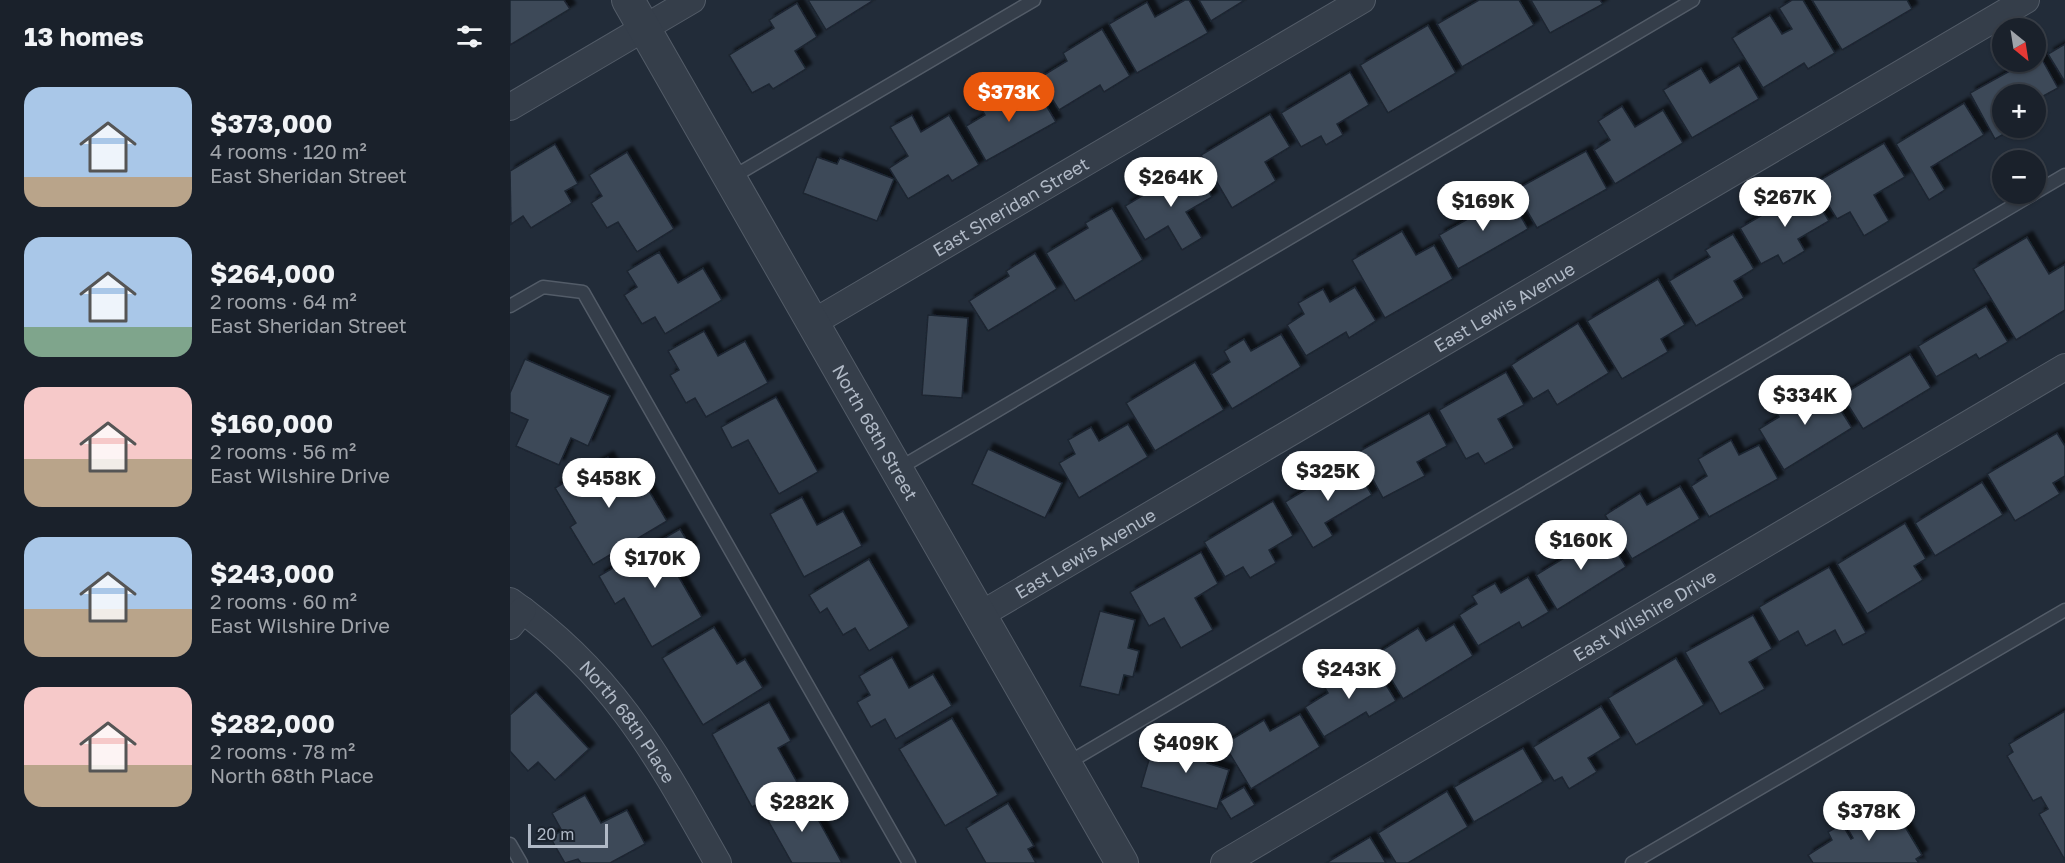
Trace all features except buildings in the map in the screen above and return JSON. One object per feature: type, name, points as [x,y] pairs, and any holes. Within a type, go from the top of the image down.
[{"type":"street","name":"North 68th Street","points":[[628,0],[1122,863]]},
{"type":"street","points":[[510,107],[692,0]]},
{"type":"street","name":"East Sheridan Street","points":[[814,322],[1362,0]]},
{"type":"street","name":"East Lewis Avenue","points":[[980,615],[2026,0]]},
{"type":"street","name":"East Wilshire Drive","points":[[1224,863],[2065,368]]},
{"type":"street","name":"North 68th Place","points":[[514,612],[568,645],[622,706],[664,768],[718,863]]},
{"type":"lane","points":[[731,178],[1034,0]]},
{"type":"lane","points":[[898,470],[1693,0]]},
{"type":"lane","points":[[2046,186],[2065,175]]},
{"type":"lane","points":[[1066,764],[2015,204]]},
{"type":"lane","points":[[510,306],[543,287],[583,292],[909,863]]},
{"type":"lane","points":[[1632,863],[2065,610]]},
{"type":"lane","points":[[510,844],[521,863]]}]
